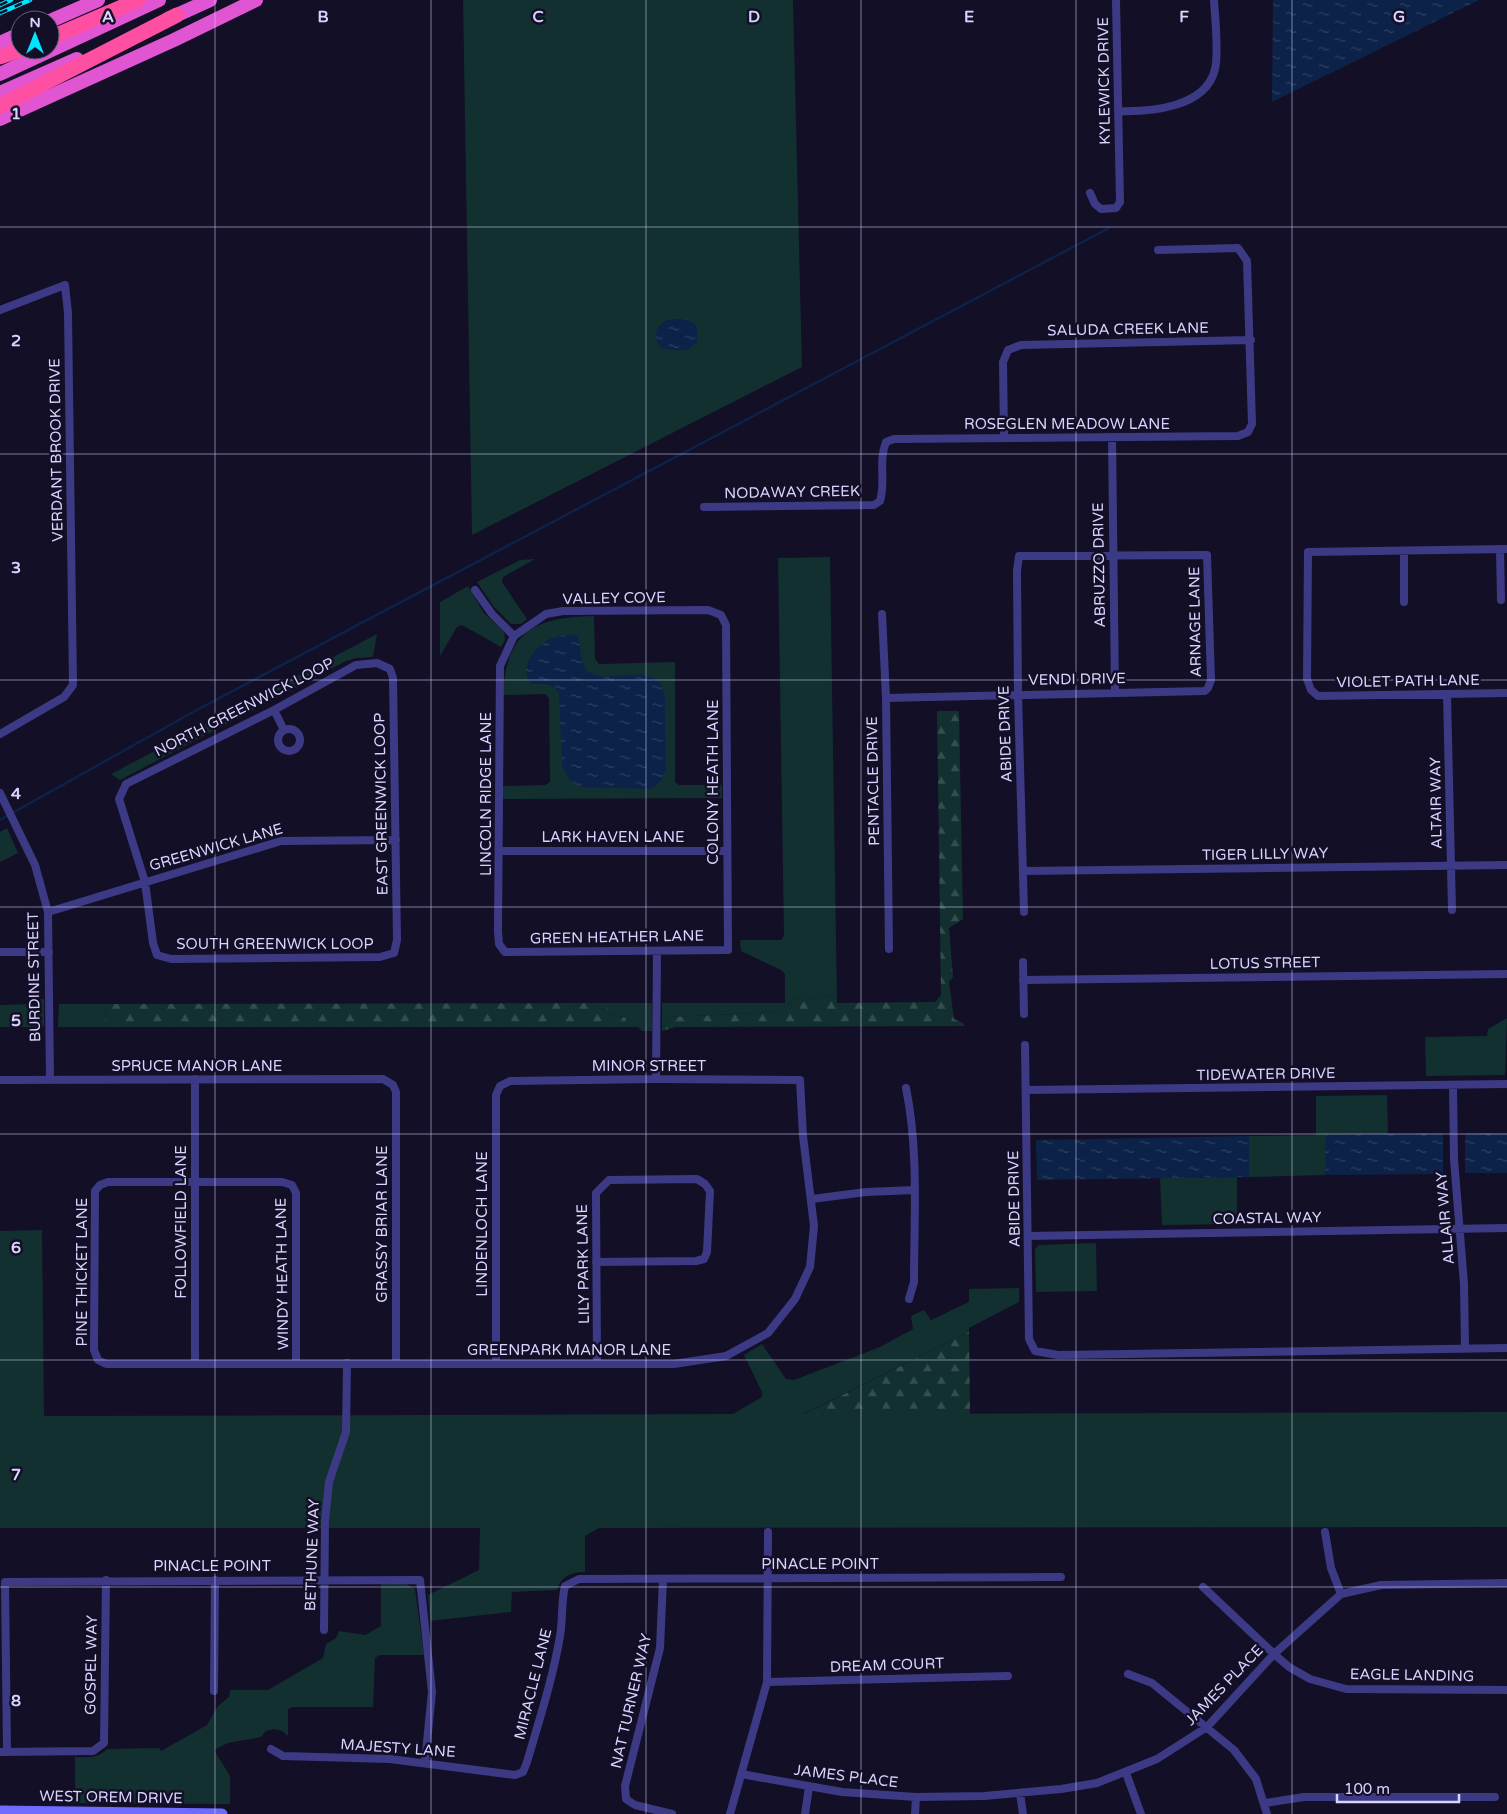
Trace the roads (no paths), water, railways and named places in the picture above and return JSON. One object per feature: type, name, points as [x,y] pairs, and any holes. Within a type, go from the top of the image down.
[{"type":"highway","points":[[60,17],[98,0]]},
{"type":"highway","points":[[60,34],[138,0]]},
{"type":"highway","points":[[0,74],[159,0]]},
{"type":"highway","points":[[4,98],[210,0]]},
{"type":"highway","points":[[0,119],[174,40],[256,0]]},
{"type":"main road","name":"WEST OREM DRIVE","points":[[0,1811],[222,1814]]},
{"type":"street","name":"KYLEWICK DRIVE","points":[[1090,193],[1101,209],[1116,208],[1120,202],[1116,0]]},
{"type":"street","points":[[1118,111],[1157,111],[1188,98],[1208,86],[1216,68],[1214,0]]},
{"type":"street","points":[[1158,250],[1238,248],[1247,261],[1251,340]]},
{"type":"street","name":"VERDANT BROOK DRIVE","points":[[0,310],[65,285],[68,312],[73,685],[64,697],[0,734]]},
{"type":"street","name":"SALUDA CREEK LANE","points":[[1004,438],[1003,362],[1008,350],[1021,345],[1251,340]]},
{"type":"street","name":"ROSEGLEN MEADOW LANE","points":[[886,442],[894,439],[1238,436],[1248,432],[1252,424],[1251,340]]},
{"type":"street","name":"ABRUZZO DRIVE","points":[[1112,437],[1114,692]]},
{"type":"street","name":"NODAWAY CREEK","points":[[704,507],[874,505],[880,501],[883,493],[883,450],[886,442]]},
{"type":"street","points":[[1404,602],[1404,551],[1504,549],[1501,600]]},
{"type":"street","name":"VIOLET PATH LANE","points":[[1404,551],[1308,552],[1307,679],[1311,690],[1318,696],[1507,693]]},
{"type":"street","name":"ARNAGE LANE","points":[[1113,554],[1207,554],[1211,680],[1208,688]]},
{"type":"street","name":"ABIDE DRIVE","points":[[1024,912],[1018,694],[1017,571],[1019,556],[1113,554]]},
{"type":"street","points":[[475,590],[492,614],[514,636]]},
{"type":"street","name":"VALLEY COVE","points":[[514,636],[546,614],[562,611],[708,610],[721,614]]},
{"type":"street","name":"COLONY HEATH LANE","points":[[721,614],[726,625],[728,950]]},
{"type":"street","name":"PENTACLE DRIVE","points":[[882,614],[886,698],[888,948]]},
{"type":"street","name":"LINCOLN RIDGE LANE","points":[[505,952],[499,944],[498,938],[500,666],[514,636]]},
{"type":"street","name":"NORTH GREENWICK LOOP","points":[[145,882],[119,799],[126,784],[274,710],[356,665],[378,663]]},
{"type":"street","name":"EAST GREENWICK LOOP","points":[[378,663],[390,669],[393,678],[397,940],[394,953]]},
{"type":"street","name":"VENDI DRIVE","points":[[886,698],[1205,690],[1208,688]]},
{"type":"street","name":"ALTAIR WAY","points":[[1447,695],[1452,910]]},
{"type":"street","points":[[274,710],[284,730]]},
{"type":"street","name":"BURDINE STREET","points":[[0,793],[35,865],[48,912],[50,952],[50,1079]]},
{"type":"street","name":"GREENWICK LANE","points":[[48,912],[281,841],[396,840]]},
{"type":"street","name":"LARK HAVEN LANE","points":[[499,851],[727,851]]},
{"type":"street","name":"TIGER LILLY WAY","points":[[1023,871],[1507,865]]},
{"type":"street","name":"SOUTH GREENWICK LOOP","points":[[145,882],[153,943],[157,954],[171,959],[380,957],[394,953]]},
{"type":"street","name":"GREEN HEATHER LANE","points":[[505,952],[728,950]]},
{"type":"street","points":[[656,951],[656,1079]]},
{"type":"street","points":[[0,952],[50,952]]},
{"type":"street","points":[[1023,962],[1024,1014]]},
{"type":"street","name":"LOTUS STREET","points":[[1023,980],[1507,974]]},
{"type":"street","name":"ABIDE DRIVE","points":[[1025,1045],[1029,1340],[1035,1351],[1058,1355],[1465,1348]]},
{"type":"street","name":"FOLLOWFIELD LANE","points":[[195,1079],[195,1364]]},
{"type":"street","name":"SPRUCE MANOR LANE","points":[[0,1080],[383,1079],[393,1085]]},
{"type":"street","name":"MINOR STREET","points":[[500,1086],[510,1081],[800,1080]]},
{"type":"street","name":"GREENPARK MANOR LANE","points":[[98,1360],[106,1364],[674,1364],[726,1356],[768,1333],[795,1299],[810,1267],[814,1226],[803,1136],[800,1080]]},
{"type":"street","name":"TIDEWATER DRIVE","points":[[1026,1090],[1507,1084]]},
{"type":"street","name":"GRASSY BRIAR LANE","points":[[393,1085],[396,1092],[396,1364]]},
{"type":"street","name":"ALLAIR WAY","points":[[1453,1085],[1454,1159],[1458,1229],[1464,1284],[1465,1348]]},
{"type":"street","name":"LINDENLOCH LANE","points":[[496,1364],[496,1095],[500,1086]]},
{"type":"street","points":[[906,1088],[912,1119],[915,1190],[914,1282],[909,1299]]},
{"type":"street","name":"LILY PARK LANE","points":[[596,1262],[696,1261],[704,1259],[707,1252],[710,1192],[705,1184],[697,1179],[609,1180],[596,1193],[596,1262],[597,1364]]},
{"type":"street","name":"PINE THICKET LANE","points":[[98,1360],[94,1350],[95,1192],[100,1185],[108,1182],[195,1182]]},
{"type":"street","name":"WINDY HEATH LANE","points":[[195,1182],[282,1182],[292,1185],[296,1193],[296,1364]]},
{"type":"street","points":[[812,1199],[866,1192],[915,1190]]},
{"type":"street","name":"COASTAL WAY","points":[[1028,1236],[1507,1228]]},
{"type":"street","points":[[1465,1348],[1507,1348]]},
{"type":"street","name":"BETHUNE WAY","points":[[324,1630],[325,1521],[329,1482],[346,1432],[347,1363]]},
{"type":"street","points":[[730,1814],[767,1682],[768,1532]]},
{"type":"street","points":[[1325,1532],[1331,1568],[1341,1594]]},
{"type":"street","name":"PINACLE POINT","points":[[579,1579],[1061,1577]]},
{"type":"street","name":"MIRACLE LANE","points":[[522,1772],[528,1762],[561,1635],[566,1586],[579,1579]]},
{"type":"street","name":"NAT TURNER WAY","points":[[664,1579],[660,1648],[625,1786],[626,1799],[635,1805],[672,1814]]},
{"type":"street","name":"PINACLE POINT","points":[[3,1752],[5,1582],[106,1580],[420,1580],[432,1692],[425,1762]]},
{"type":"street","name":"GOSPEL WAY","points":[[3,1752],[93,1751],[100,1748],[104,1743],[106,1580]]},
{"type":"street","points":[[214,1691],[215,1580]]},
{"type":"street","name":"JAMES PLACE","points":[[741,1774],[809,1787],[880,1796],[952,1798],[1020,1793],[1098,1783],[1158,1759],[1207,1727],[1274,1654],[1341,1594],[1381,1585],[1507,1583]]},
{"type":"street","name":"EAGLE LANDING","points":[[1203,1587],[1274,1654],[1290,1667],[1310,1679],[1346,1688],[1507,1690]]},
{"type":"street","points":[[1128,1674],[1152,1683],[1207,1727],[1245,1763],[1256,1779],[1267,1814]]},
{"type":"street","name":"DREAM COURT","points":[[767,1682],[1008,1676]]},
{"type":"street","name":"MAJESTY LANE","points":[[271,1750],[283,1756],[425,1762],[506,1775],[515,1775],[522,1772]]},
{"type":"street","points":[[1126,1773],[1141,1814]]},
{"type":"street","points":[[805,1814],[809,1787]]},
{"type":"street","points":[[1020,1793],[1023,1814]]},
{"type":"street","points":[[915,1814],[916,1797]]},
{"type":"street","points":[[1265,1803],[1304,1797],[1495,1797]]},
{"type":"water","points":[[1273,0],[1479,0],[1272,102]]},
{"type":"water","points":[[667,320],[689,320],[697,326],[697,342],[687,350],[663,348],[656,338],[658,327]]},
{"type":"water","points":[[571,634],[578,636],[584,666],[594,674],[604,676],[640,675],[650,677],[659,682],[665,697],[666,770],[661,781],[650,789],[581,787],[569,780],[562,766],[559,694],[554,687],[545,684],[532,684],[526,672],[529,660],[537,648],[548,640]]},
{"type":"water","points":[[1443,1133],[1443,1174],[1325,1175],[1325,1135]]},
{"type":"water","points":[[1465,1133],[1507,1133],[1507,1173],[1465,1173]]},
{"type":"water","points":[[1249,1136],[1249,1177],[1037,1180],[1036,1140]]},
{"type":"waterway","points":[[0,820],[193,712],[1109,228]]},
{"type":"railway","points":[[0,5],[11,0]]},
{"type":"railway","points":[[0,13],[30,0]]}]
